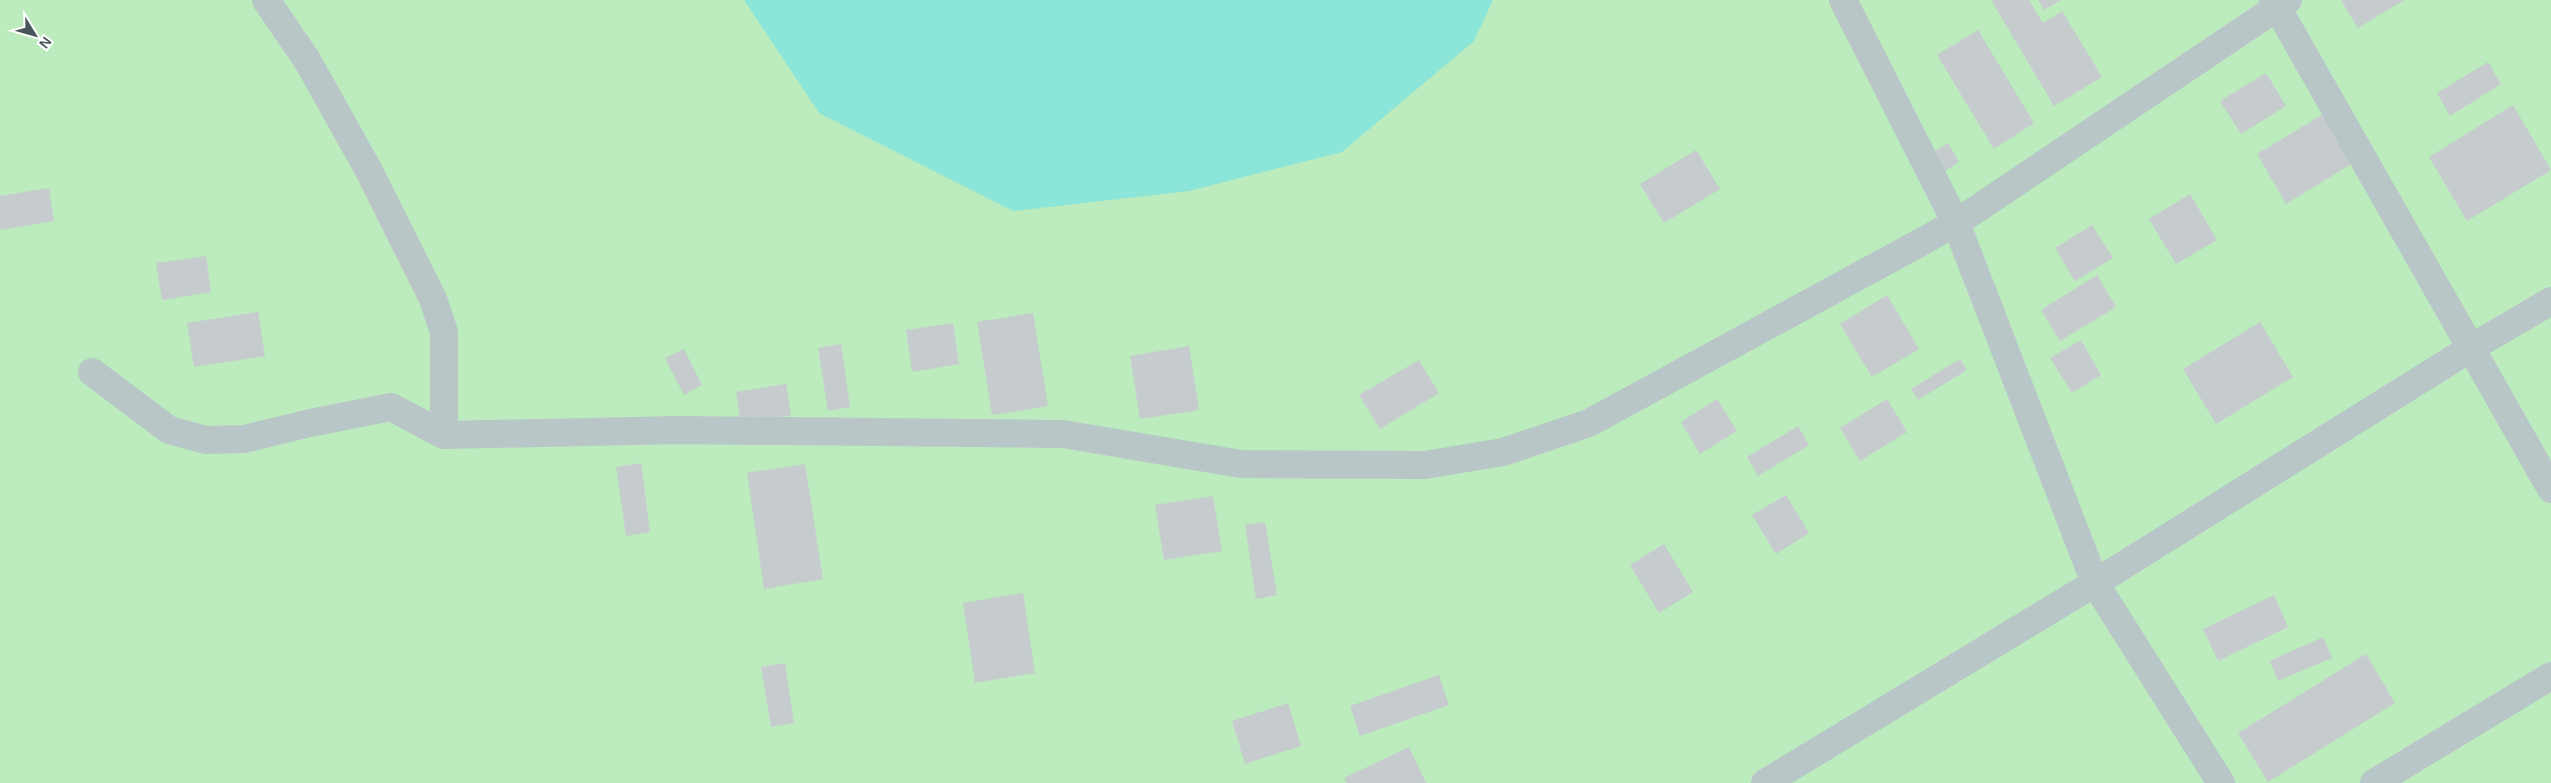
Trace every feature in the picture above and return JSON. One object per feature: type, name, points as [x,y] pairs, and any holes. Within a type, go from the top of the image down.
[{"type":"street","points":[[266,0],[308,60],[359,152],[433,299],[444,332],[444,435]]},
{"type":"street","points":[[1844,0],[1956,224],[2095,584],[2221,783]]},
{"type":"street","points":[[92,372],[169,430],[206,440],[244,439],[310,423],[391,407],[444,435],[678,430],[1063,434],[1241,464],[1425,465],[1503,452],[1590,423],[1956,224],[2279,2],[2551,489]]},
{"type":"street","points":[[1765,783],[2095,584],[2471,348],[2551,300]]},
{"type":"street","points":[[2374,783],[2551,676]]},
{"type":"shaded area","points":[[0,0],[2551,0],[2551,783],[0,783]]},
{"type":"shaded area","points":[[744,0],[1493,0],[1474,41],[1342,152],[1189,191],[1013,211],[819,113]]},
{"type":"building","points":[[1991,0],[2029,0],[2043,23],[2062,11],[2102,77],[2054,106]]},
{"type":"building","points":[[2038,0],[2061,0],[2044,10]]},
{"type":"building","points":[[2341,0],[2404,0],[2358,28]]},
{"type":"building","points":[[1978,30],[2034,123],[1994,149],[1937,55]]},
{"type":"building","points":[[2488,62],[2501,84],[2450,116],[2437,93]]},
{"type":"building","points":[[2266,73],[2286,106],[2241,134],[2220,101]]},
{"type":"building","points":[[2513,105],[2551,170],[2467,221],[2429,157]]},
{"type":"building","points":[[2332,109],[2361,158],[2286,204],[2257,154]]},
{"type":"building","points":[[1948,143],[1959,162],[1942,173],[1931,154]]},
{"type":"building","points":[[1696,150],[1720,189],[1664,223],[1640,184]]},
{"type":"building","points":[[49,188],[54,221],[0,230],[0,196]]},
{"type":"building","points":[[2190,194],[2217,240],[2176,264],[2149,219]]},
{"type":"building","points":[[2092,225],[2113,258],[2075,281],[2055,248]]},
{"type":"building","points":[[206,256],[211,292],[162,300],[156,263]]},
{"type":"building","points":[[2097,275],[2116,307],[2060,341],[2041,310]]},
{"type":"building","points":[[1887,295],[1919,349],[1872,377],[1840,324]]},
{"type":"building","points":[[258,312],[265,356],[194,367],[187,323]]},
{"type":"building","points":[[1033,313],[1048,406],[992,415],[977,322]]},
{"type":"building","points":[[2260,322],[2293,377],[2216,424],[2183,369]]},
{"type":"building","points":[[953,323],[959,364],[912,372],[906,330]]},
{"type":"building","points":[[2081,340],[2101,375],[2072,393],[2050,358]]},
{"type":"building","points":[[841,344],[850,407],[828,411],[818,348]]},
{"type":"building","points":[[1189,346],[1199,410],[1140,419],[1130,356]]},
{"type":"building","points":[[684,349],[702,385],[684,395],[665,358]]},
{"type":"building","points":[[1960,359],[1967,370],[1918,400],[1911,389]]},
{"type":"building","points":[[1419,360],[1439,393],[1380,429],[1359,395]]},
{"type":"building","points":[[786,384],[791,415],[741,424],[736,392]]},
{"type":"building","points":[[1717,399],[1737,431],[1700,454],[1681,422]]},
{"type":"building","points":[[1887,399],[1907,432],[1860,461],[1840,428]]},
{"type":"building","points":[[1798,426],[1809,445],[1758,476],[1747,457]]},
{"type":"building","points":[[641,463],[650,532],[626,536],[616,467]]},
{"type":"building","points":[[805,464],[823,579],[764,589],[747,473]]},
{"type":"building","points":[[1786,495],[1809,533],[1776,554],[1752,515]]},
{"type":"building","points":[[1213,496],[1222,551],[1164,560],[1155,505]]},
{"type":"building","points":[[1265,522],[1277,595],[1256,599],[1245,525]]},
{"type":"building","points":[[1664,544],[1693,592],[1659,613],[1630,565]]},
{"type":"building","points":[[1023,593],[1035,673],[975,683],[963,603]]},
{"type":"building","points":[[2274,595],[2288,627],[2218,661],[2203,629]]},
{"type":"building","points":[[2323,637],[2332,658],[2278,681],[2270,661]]},
{"type":"building","points":[[2366,654],[2395,703],[2268,782],[2238,733]]},
{"type":"building","points":[[785,663],[794,723],[771,727],[761,667]]},
{"type":"building","points":[[1439,675],[1449,705],[1360,736],[1350,706]]},
{"type":"building","points":[[1288,703],[1301,746],[1245,764],[1232,721]]},
{"type":"building","points":[[1409,747],[1426,783],[1347,783],[1344,778]]}]
